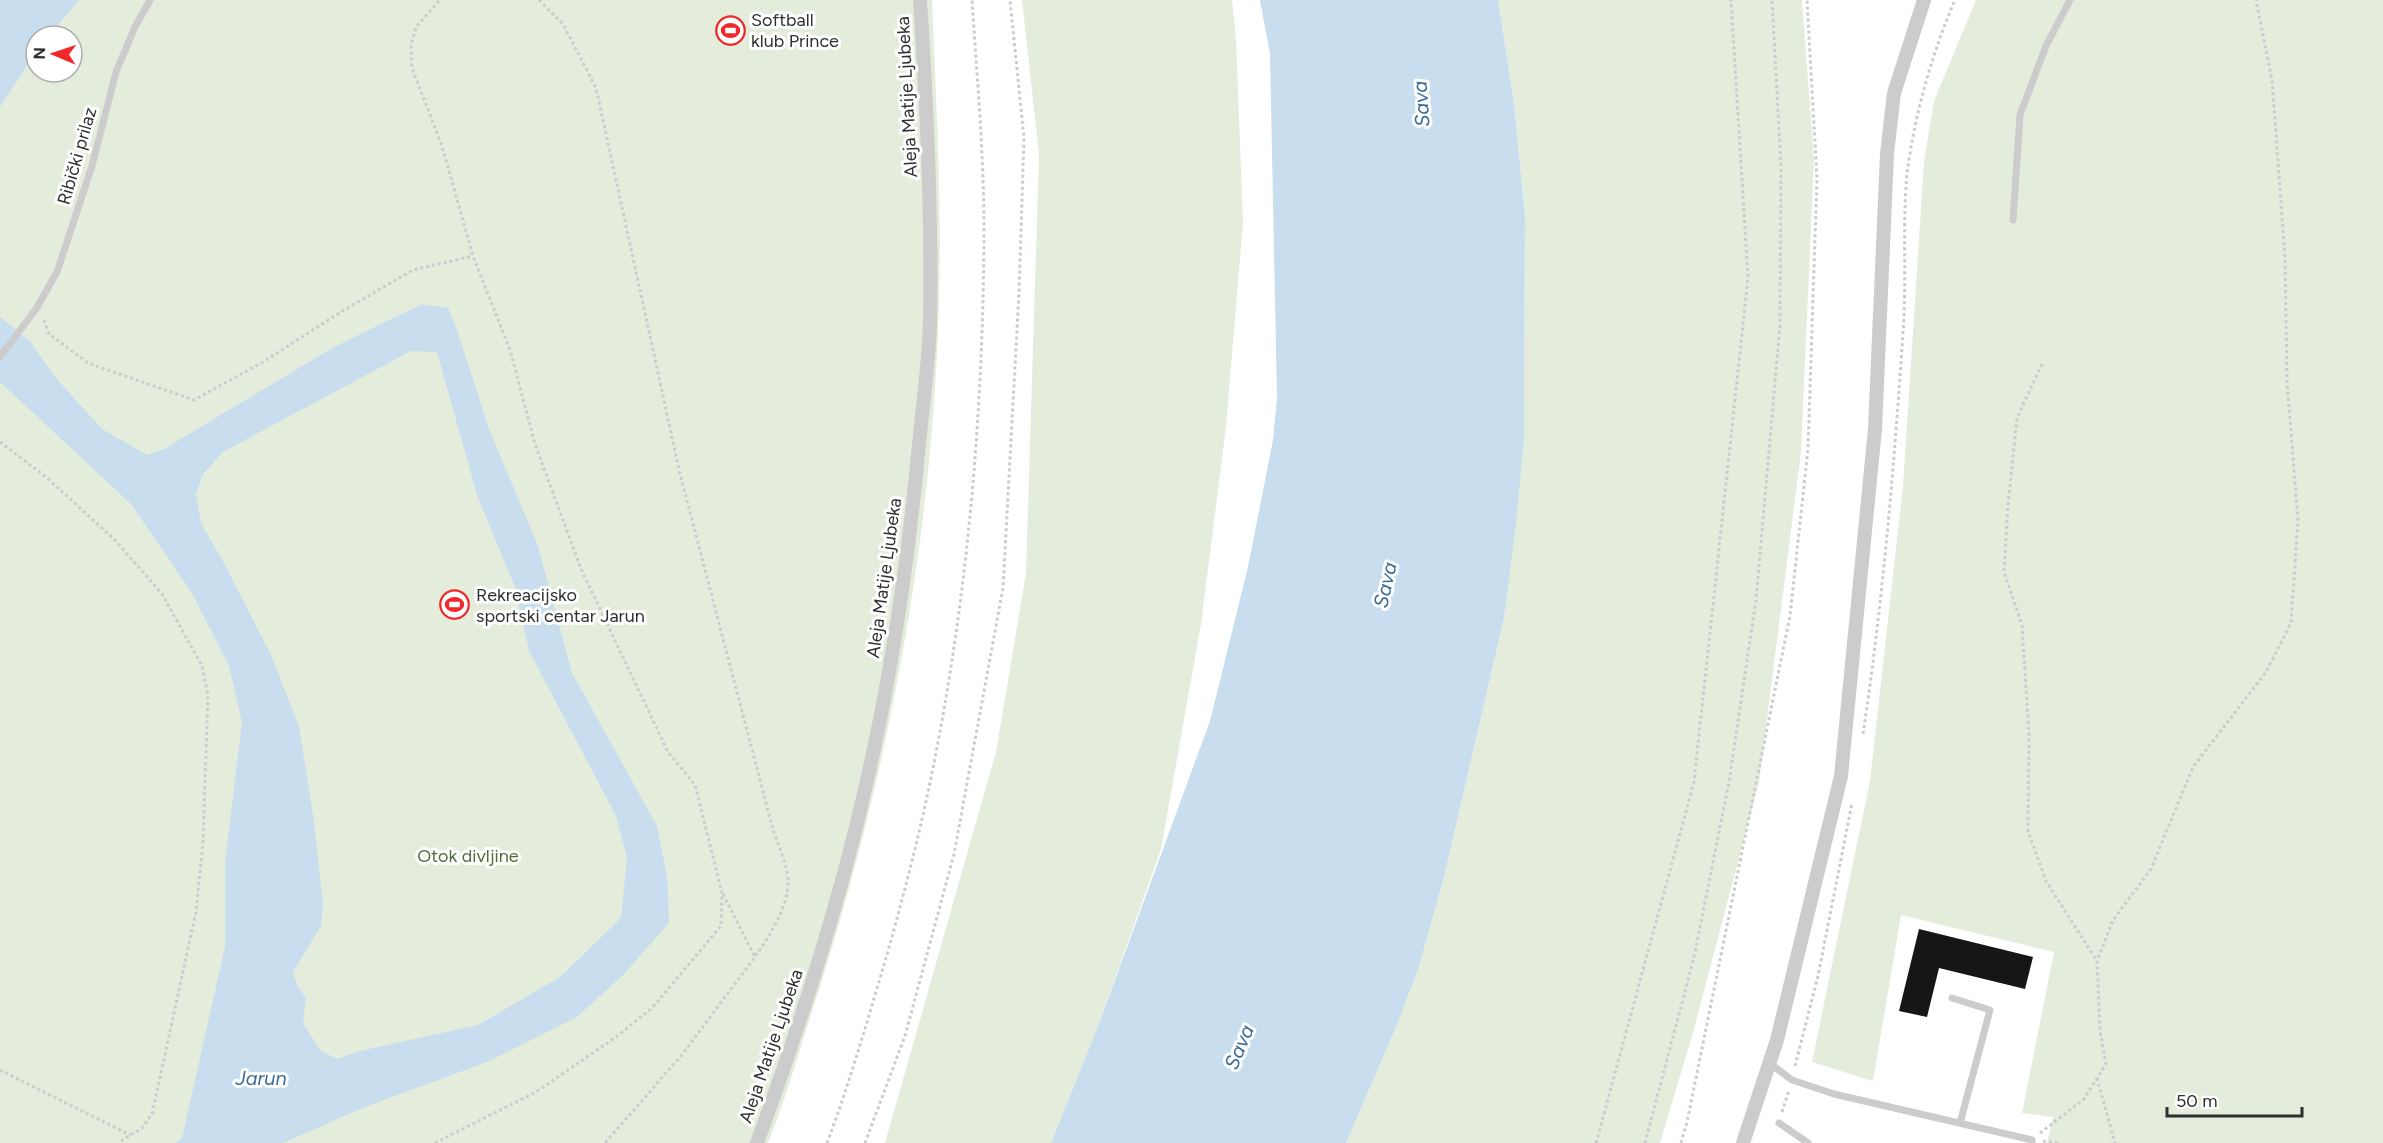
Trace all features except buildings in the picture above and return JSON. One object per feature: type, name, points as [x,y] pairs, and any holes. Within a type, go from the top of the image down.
[{"type":"street","name":"Aleja Matije Ljubeka","points":[[757,1143],[787,1061],[828,932],[862,802],[886,687],[912,527],[930,324],[929,134],[920,0]]},
{"type":"street","points":[[1743,1143],[1777,1040],[1841,776],[1875,429],[1887,154],[1894,93],[1924,0]]},
{"type":"lane","name":"Ribički prilaz","points":[[0,357],[36,309],[57,272],[92,166],[116,72],[135,27],[150,0]]},
{"type":"lane","points":[[2013,219],[2020,115],[2046,46],[2070,0]]},
{"type":"lane","points":[[1952,998],[1990,1010],[1960,1123]]},
{"type":"lane","points":[[1768,1062],[1792,1080],[1834,1094],[2032,1141]]},
{"type":"lane","points":[[1779,1123],[1808,1143]]},
{"type":"path","points":[[440,0],[416,27],[411,45],[412,68],[442,146],[473,256],[510,350],[535,444],[581,569],[668,752],[694,786],[722,893],[755,957]]},
{"type":"path","points":[[539,0],[563,24],[596,88],[681,474],[772,826],[788,879],[786,901],[755,957],[681,1056],[605,1143]]},
{"type":"path","points":[[827,1143],[864,1034],[899,910],[932,773],[973,500],[980,399],[984,232],[981,134],[972,0]]},
{"type":"path","points":[[865,1143],[905,1036],[954,854],[1004,588],[1019,293],[1024,138],[1010,0]]},
{"type":"path","points":[[1596,1143],[1694,782],[1748,278],[1731,0]]},
{"type":"path","points":[[1645,1143],[1694,957],[1729,782],[1756,600],[1780,325],[1781,166],[1772,0]]},
{"type":"path","points":[[1681,1143],[1690,1111],[1790,616],[1808,449],[1817,178],[1807,0]]},
{"type":"path","points":[[2032,1141],[2084,1099],[2106,1064],[2100,1031],[2097,962],[2113,920],[2151,869],[2193,767],[2266,672],[2291,623],[2298,521],[2287,382],[2285,258],[2272,80],[2256,0]]},
{"type":"path","points":[[36,309],[41,311],[49,334],[88,363],[194,400],[263,362],[344,310],[413,270],[473,256]]},
{"type":"path","points":[[2042,364],[2017,418],[2007,505],[2004,572],[2022,625],[2029,735],[2028,831],[2046,881],[2097,962]]},
{"type":"path","points":[[0,442],[46,477],[114,538],[162,594],[202,666],[208,695],[203,842],[196,912],[152,1114],[142,1128],[118,1143]]},
{"type":"path","points":[[435,1143],[536,1092],[616,1037],[652,1008],[720,926],[722,893]]},
{"type":"path","points":[[0,1070],[131,1135]]},
{"type":"path","points":[[2097,1078],[2115,1143]]},
{"type":"green space","name":"Rekreacijsko sportski centar Jarun","points":[[0,0],[932,0],[939,190],[939,304],[935,395],[915,577],[882,757],[860,846],[836,934],[790,1082],[768,1143],[0,1143]]},
{"type":"green space","points":[[1022,0],[1232,0],[1236,38],[1243,223],[1226,427],[1201,624],[1161,849],[1100,1021],[1051,1143],[885,1143],[996,752],[1026,573],[1039,154]]},
{"type":"green space","points":[[1498,0],[1802,0],[1814,159],[1801,452],[1759,782],[1694,1029],[1660,1143],[1346,1143],[1418,970],[1444,877],[1504,618],[1524,440],[1525,215],[1514,103]]},
{"type":"green space","points":[[1976,0],[2383,0],[2383,1143],[2047,1143],[2053,1117],[2022,1113],[2054,952],[1901,915],[1873,1081],[1812,1062],[1870,781],[1903,486],[1924,162],[1934,101]]},
{"type":"water","points":[[0,0],[79,0],[59,24],[24,24],[24,70],[0,107]]},
{"type":"water","name":"Sava","points":[[1260,0],[1498,0],[1514,103],[1525,215],[1524,440],[1504,618],[1444,877],[1418,970],[1346,1143],[1051,1143],[1100,1021],[1210,721],[1248,567],[1273,440],[1277,398],[1270,54]]},
{"type":"water","name":"Jarun","points":[[422,304],[448,308],[489,429],[538,546],[572,673],[657,826],[667,876],[669,923],[622,976],[577,1017],[487,1062],[365,1107],[283,1143],[175,1143],[182,1138],[225,947],[225,863],[242,722],[229,666],[192,593],[131,504],[0,382],[0,317],[30,341],[55,377],[102,429],[147,455],[164,449],[334,347]],"holes":[[[411,351],[437,352],[477,495],[515,587],[529,651],[616,816],[627,858],[621,918],[560,977],[478,1025],[360,1051],[337,1059],[320,1050],[303,1023],[306,998],[297,985],[293,972],[321,926],[323,904],[314,821],[299,727],[272,657],[201,523],[196,495],[203,474],[223,452]]]},
{"type":"place","name":"Softball klub Prince","points":[[730,30]]},
{"type":"place","name":"Rekreacijsko sportski centar Jarun","points":[[455,605]]},
{"type":"park label","name":"Otok divljine","points":[[468,856]]}]
